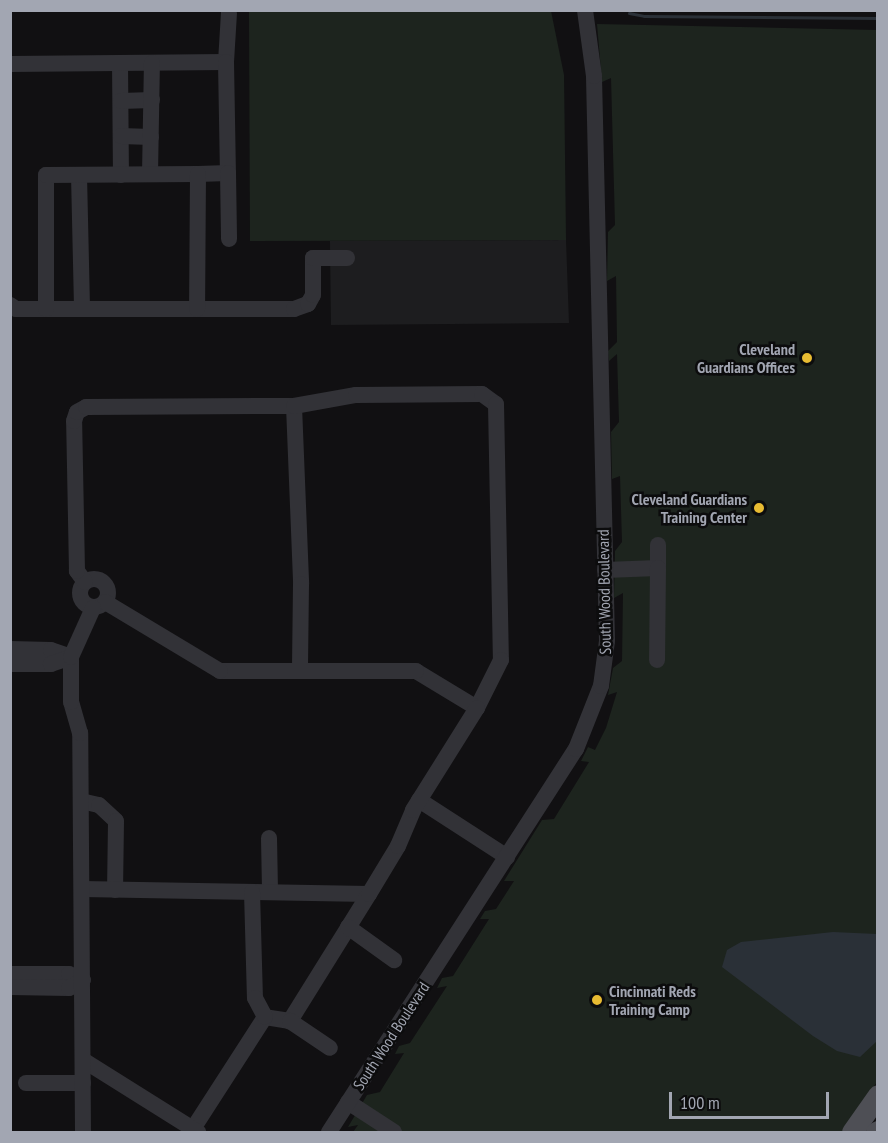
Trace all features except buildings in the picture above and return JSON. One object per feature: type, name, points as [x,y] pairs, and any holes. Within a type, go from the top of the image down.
[{"type":"main road","points":[[852,1132],[878,1095]]},
{"type":"street","name":"South Wood Boulevard","points":[[329,1132],[576,749],[591,717],[606,654],[594,76],[585,10]]},
{"type":"street","points":[[229,13],[226,62],[229,239]]},
{"type":"street","points":[[10,64],[226,62]]},
{"type":"street","points":[[120,63],[121,174]]},
{"type":"street","points":[[150,174],[152,63]]},
{"type":"street","points":[[121,100],[152,100]]},
{"type":"street","points":[[121,136],[151,137]]},
{"type":"street","points":[[46,309],[46,174],[228,173]]},
{"type":"street","points":[[196,309],[198,174]]},
{"type":"street","points":[[79,175],[82,309]]},
{"type":"street","points":[[12,309],[196,309],[301,306],[309,304],[313,295],[313,258],[347,258]]},
{"type":"street","points":[[85,582],[77,571],[74,421],[77,412],[86,407],[294,406],[356,395],[482,394],[496,404],[501,660],[477,708],[419,800],[398,846],[290,1021]]},
{"type":"street","points":[[294,406],[302,584],[300,671]]},
{"type":"street","points":[[657,660],[658,545]]},
{"type":"street","points":[[605,570],[658,568]]},
{"type":"street","points":[[83,1132],[80,733],[71,702],[70,657],[77,636],[75,624],[94,605],[108,594],[102,582],[94,579],[85,582],[79,590],[94,605],[220,671],[416,671],[477,708]]},
{"type":"street","points":[[10,649],[51,650],[70,657]]},
{"type":"street","points":[[10,664],[51,664],[70,657]]},
{"type":"street","points":[[419,800],[507,857]]},
{"type":"street","points":[[81,801],[99,805],[116,821],[115,890]]},
{"type":"street","points":[[269,838],[270,892]]},
{"type":"street","points":[[82,889],[369,894]]},
{"type":"street","points":[[252,892],[255,998],[265,1017]]},
{"type":"street","points":[[348,927],[394,960]]},
{"type":"street","points":[[10,974],[69,974],[83,980]]},
{"type":"street","points":[[10,987],[69,988],[83,980]]},
{"type":"street","points":[[83,1060],[194,1132],[265,1017]]},
{"type":"street","points":[[265,1017],[290,1021],[330,1048]]},
{"type":"street","points":[[26,1083],[83,1083]]},
{"type":"street","points":[[348,1102],[394,1132]]},
{"type":"shaded area","points":[[249,11],[551,11],[564,75],[566,240],[250,241]]},
{"type":"shaded area","name":"Cleveland Guardians Training Center","points":[[597,24],[877,30],[877,1082],[843,1132],[353,1132],[358,1125],[348,1127],[367,1095],[380,1092],[404,1053],[395,1054],[399,1046],[410,1043],[447,986],[437,988],[442,978],[453,976],[489,919],[480,919],[485,911],[496,909],[514,881],[504,881],[542,820],[554,819],[589,762],[581,761],[588,747],[595,750],[606,728],[617,692],[608,695],[613,668],[622,661],[623,593],[614,598],[615,551],[622,542],[620,476],[612,479],[611,432],[619,422],[617,354],[609,361],[608,351],[617,342],[616,276],[607,281],[608,232],[615,225],[611,78],[602,82]]},
{"type":"shaded area","points":[[566,240],[569,323],[331,325],[330,241]]},
{"type":"shaded area","points":[[833,932],[877,934],[877,1041],[860,1057],[837,1051],[813,1036],[722,967],[727,950],[741,942]]},
{"type":"waterway","points":[[629,13],[644,16],[878,18]]},
{"type":"place","name":"Cleveland Guardians Offices","points":[[807,358]]},
{"type":"place","name":"Cleveland Guardians Training Center","points":[[759,508]]},
{"type":"place","name":"Cincinnati Reds Training Camp","points":[[597,1000]]}]
